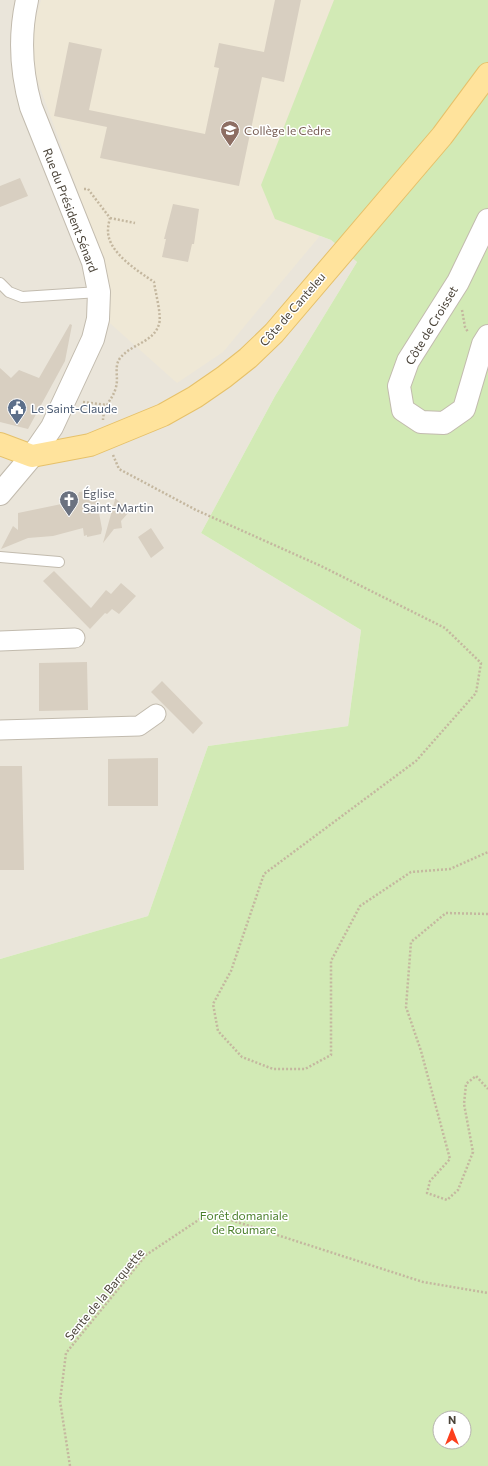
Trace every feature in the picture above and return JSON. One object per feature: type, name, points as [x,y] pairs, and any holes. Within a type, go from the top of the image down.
[{"type":"main road","name":"Côte de Canteleu","points":[[32,456],[90,446],[163,415],[185,403],[224,377],[248,358],[274,333],[442,136],[488,74]]},
{"type":"main road","points":[[0,444],[32,456]]},
{"type":"street","name":"Rue du Président Sénard","points":[[0,494],[32,456],[52,427],[93,339],[98,319],[99,292],[93,262],[31,107],[24,83],[22,59],[23,24],[26,0]]},
{"type":"street","name":"Côte de Croisset","points":[[480,337],[483,344],[464,409],[444,423],[422,422],[403,410],[399,386],[408,361],[458,282],[488,220]]},
{"type":"street","points":[[0,641],[75,638]]},
{"type":"street","points":[[0,730],[139,726],[156,714]]},
{"type":"lane","points":[[0,283],[9,292],[22,297],[99,292]]},
{"type":"lane","points":[[0,557],[59,562]]},
{"type":"path","points":[[63,190],[88,189],[110,218],[135,223]]},
{"type":"path","points":[[110,218],[108,231],[114,249],[135,269],[154,282],[160,322],[157,330],[151,336],[122,356],[118,362],[117,386],[104,411],[103,422],[106,438],[119,469],[196,510],[321,566],[446,628],[481,663],[476,693],[416,761],[264,874],[231,971],[213,1004],[218,1031],[242,1057],[273,1069],[305,1069],[331,1055],[331,961],[360,906],[411,872],[450,869],[488,852]]},
{"type":"path","points":[[458,282],[465,327],[480,337]]},
{"type":"path","points":[[488,914],[446,913],[411,942],[406,1007],[421,1050],[450,1159],[430,1181],[427,1193],[447,1200],[458,1190],[473,1152],[464,1104],[466,1084],[476,1076],[488,1089]]},
{"type":"path","name":"Sente de la Barquette","points":[[70,1466],[60,1401],[66,1353],[146,1255],[209,1213],[423,1282],[488,1293]]},
{"type":"shaded area","points":[[0,0],[334,0],[275,219],[331,240],[357,262],[275,396],[201,533],[361,630],[348,726],[208,746],[148,916],[0,959]]},
{"type":"shaded area","name":"Collège le Cèdre","points":[[41,0],[467,0],[333,220],[223,352],[177,383],[103,317],[95,238],[34,71],[34,25]]},
{"type":"green space","name":"Forêt domaniale de Roumare","points":[[334,0],[488,0],[488,1466],[0,1466],[0,959],[148,916],[208,746],[348,726],[361,630],[201,533],[275,396],[357,262],[331,240],[275,219],[261,185]]},
{"type":"building","points":[[275,0],[301,0],[284,82],[262,77],[239,186],[100,158],[107,127],[54,116],[69,42],[102,49],[89,110],[205,134],[219,68],[214,67],[219,43],[264,52]]},
{"type":"building","points":[[20,178],[28,196],[0,207],[0,186]]},
{"type":"building","points":[[173,204],[199,209],[194,244],[192,244],[188,262],[162,257],[166,239],[164,239]]},
{"type":"building","points":[[70,324],[72,325],[65,361],[28,429],[0,422],[0,368],[11,378],[19,370],[39,378]]},
{"type":"building","name":"Église Saint-Martin","points":[[93,490],[93,492],[95,491],[102,529],[101,534],[87,537],[87,535],[84,536],[83,528],[53,536],[28,538],[1,549],[13,526],[18,530],[18,513],[76,501],[79,492]]},
{"type":"building","points":[[116,496],[116,499],[130,511],[121,521],[122,528],[114,529],[103,543]]},
{"type":"building","points":[[151,528],[164,548],[151,558],[138,537]]},
{"type":"building","points":[[54,571],[91,608],[106,590],[111,594],[121,583],[136,596],[119,614],[112,609],[107,614],[105,613],[90,629],[43,581]]},
{"type":"building","points":[[87,662],[88,710],[39,711],[39,663]]},
{"type":"building","points":[[162,681],[203,723],[193,734],[151,692]]},
{"type":"building","points":[[158,758],[158,806],[108,806],[108,759]]},
{"type":"building","points":[[0,766],[22,766],[24,870],[0,870]]},
{"type":"place","name":"Collège le Cèdre","points":[[230,147]]},
{"type":"place","name":"Le Saint-Claude","points":[[17,425]]},
{"type":"place","name":"Église Saint-Martin","points":[[69,517]]}]
